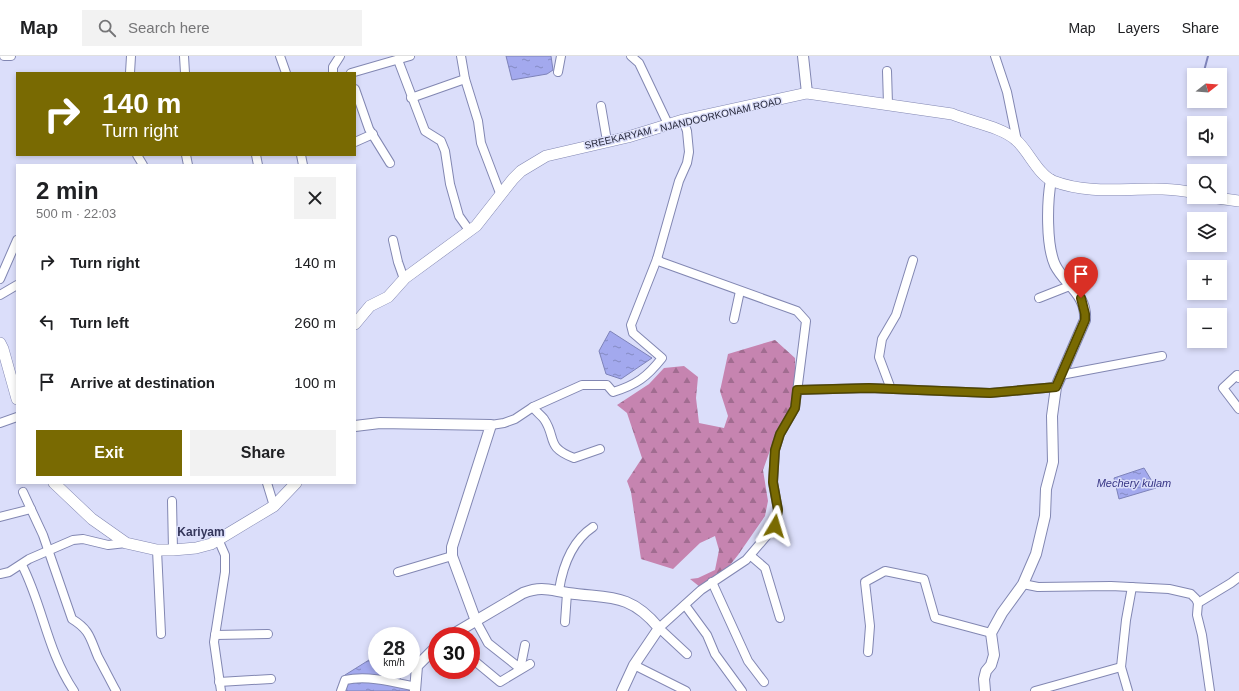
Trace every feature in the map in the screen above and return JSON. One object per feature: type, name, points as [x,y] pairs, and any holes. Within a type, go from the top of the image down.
[{"type":"main road","name":"SREEKARYAM - NJANDOORKONAM ROAD","points":[[356,321],[370,306],[388,297],[404,279],[476,226],[500,193],[521,171],[546,156],[683,120],[807,93],[952,114],[969,122],[1004,132],[1017,140],[1029,157],[1050,180]]},
{"type":"main road","points":[[1050,180],[1078,188],[1101,191],[1177,189],[1187,191]]},
{"type":"main road","points":[[1227,199],[1239,201]]},
{"type":"main road","points":[[0,343],[4,349],[16,393]]},
{"type":"main road","points":[[59,485],[92,519],[126,542],[157,550],[173,550],[196,548],[211,544],[274,506],[295,484]]},
{"type":"street","points":[[4,56],[11,56]]},
{"type":"street","points":[[130,72],[131,56]]},
{"type":"street","points":[[184,56],[185,72]]},
{"type":"street","points":[[280,56],[286,72]]},
{"type":"street","points":[[333,72],[333,67],[340,56]]},
{"type":"street","points":[[355,72],[410,56]]},
{"type":"street","points":[[461,56],[465,79],[478,121],[481,143],[500,193]]},
{"type":"street","points":[[558,72],[561,56]]},
{"type":"street","points":[[632,56],[638,63],[668,124]]},
{"type":"street","points":[[803,56],[807,93]]},
{"type":"street","points":[[995,56],[1007,92],[1017,140]]},
{"type":"street","points":[[398,60],[411,98],[425,131],[441,141],[445,151],[450,184],[457,210],[469,230]]},
{"type":"street","points":[[887,71],[888,104]]},
{"type":"street","points":[[411,98],[465,79]]},
{"type":"street","points":[[356,92],[373,134],[390,163]]},
{"type":"street","points":[[601,106],[607,141]]},
{"type":"street","points":[[356,426],[380,423],[491,425],[504,423],[515,419],[533,407],[582,385],[607,385],[613,392],[631,386],[649,374],[662,358],[632,333],[631,325],[657,259],[679,181],[687,162],[689,152],[687,131],[683,120]]},
{"type":"street","points":[[356,142],[373,134]]},
{"type":"street","points":[[984,691],[986,671],[991,665],[994,655],[991,633],[1002,613],[1023,584],[1033,564],[1045,516],[1046,489],[1053,462],[1052,416],[1056,387],[1085,320],[1081,298],[1056,265],[1052,251],[1047,200],[1050,180]]},
{"type":"street","points":[[393,240],[404,279]]},
{"type":"street","points":[[0,279],[16,242]]},
{"type":"street","points":[[622,691],[634,665],[659,628],[712,582],[751,556],[775,526],[778,510],[773,482],[775,450],[780,434],[795,408],[806,320],[797,311],[661,262],[657,259]]},
{"type":"street","points":[[891,389],[879,357],[880,351],[885,333],[896,315],[913,260]]},
{"type":"street","points":[[1039,298],[1072,285]]},
{"type":"street","points":[[0,295],[16,286]]},
{"type":"street","points":[[734,319],[740,291]]},
{"type":"street","points":[[1061,375],[1162,356]]},
{"type":"street","points":[[1239,378],[1237,375],[1223,388],[1239,409]]},
{"type":"street","points":[[797,390],[891,389],[990,393],[1056,387]]},
{"type":"street","points":[[533,407],[544,419],[552,441],[562,453],[574,458],[600,449]]},
{"type":"street","points":[[0,423],[16,418]]},
{"type":"street","points":[[491,425],[452,547],[452,556],[476,621],[488,643],[517,666],[521,665],[525,645]]},
{"type":"street","points":[[267,484],[274,506]]},
{"type":"street","points":[[24,492],[48,550],[72,619],[82,624],[90,635],[98,656],[116,691]]},
{"type":"street","points":[[172,501],[173,550]]},
{"type":"street","points":[[0,517],[31,509]]},
{"type":"street","points":[[565,622],[562,572],[572,550],[584,533],[593,527]]},
{"type":"street","points":[[0,574],[22,565],[48,550],[78,538],[108,545],[126,542]]},
{"type":"street","points":[[218,539],[225,555],[225,572],[214,642],[221,691]]},
{"type":"street","points":[[157,550],[161,634]]},
{"type":"street","points":[[398,572],[452,556]]},
{"type":"street","points":[[751,556],[765,568],[780,618]]},
{"type":"street","points":[[22,565],[29,579],[54,656],[74,691]]},
{"type":"street","points":[[868,652],[870,626],[865,582],[885,571],[924,579],[936,618],[991,633]]},
{"type":"street","points":[[1198,603],[1239,577]]},
{"type":"street","points":[[712,582],[748,661],[764,682]]},
{"type":"street","points":[[1023,584],[1038,587],[1132,588],[1186,592],[1194,596],[1198,603],[1197,615],[1202,635],[1210,691]]},
{"type":"street","points":[[466,627],[523,593],[541,588],[619,598],[637,607],[688,654]]},
{"type":"street","points":[[1128,691],[1121,667],[1126,620],[1132,588]]},
{"type":"street","points":[[685,605],[707,635],[715,654],[742,691]]},
{"type":"street","points":[[215,635],[268,634]]},
{"type":"street","points":[[420,660],[428,653]]},
{"type":"street","points":[[480,665],[500,682],[530,664]]},
{"type":"street","points":[[634,665],[686,691]]},
{"type":"street","points":[[1035,691],[1121,667]]},
{"type":"street","points":[[341,691],[345,680],[361,678],[381,680],[416,689],[415,679]]},
{"type":"street","points":[[219,682],[271,679]]},
{"type":"green space","points":[[775,340],[795,358],[796,387],[791,405],[773,442],[763,470],[768,501],[765,516],[726,570],[700,587],[690,579],[698,578],[715,570],[719,550],[715,536],[700,543],[673,569],[641,559],[631,492],[627,481],[642,458],[627,413],[617,405],[649,384],[664,368],[684,366],[698,377],[696,398],[699,423],[724,428],[728,416],[720,391],[728,354]]},
{"type":"water","points":[[506,56],[551,56],[553,70],[547,74],[512,80]]},
{"type":"water","points":[[610,331],[652,358],[621,379],[606,374],[599,351]]},
{"type":"water","name":"Mechery kulam","points":[[1144,468],[1156,488],[1119,499],[1114,478]]},
{"type":"water","points":[[368,661],[368,679],[401,679],[409,691],[340,691],[345,675]]},
{"type":"waterway","points":[[1205,68],[1208,56]]},
{"type":"district","name":"Kariyam","points":[[201,532]]},
{"type":"route","points":[[775,526],[778,510],[773,482],[775,450],[780,434],[795,408],[797,390],[869,388],[990,393],[1056,387],[1085,320],[1081,298]]}]
